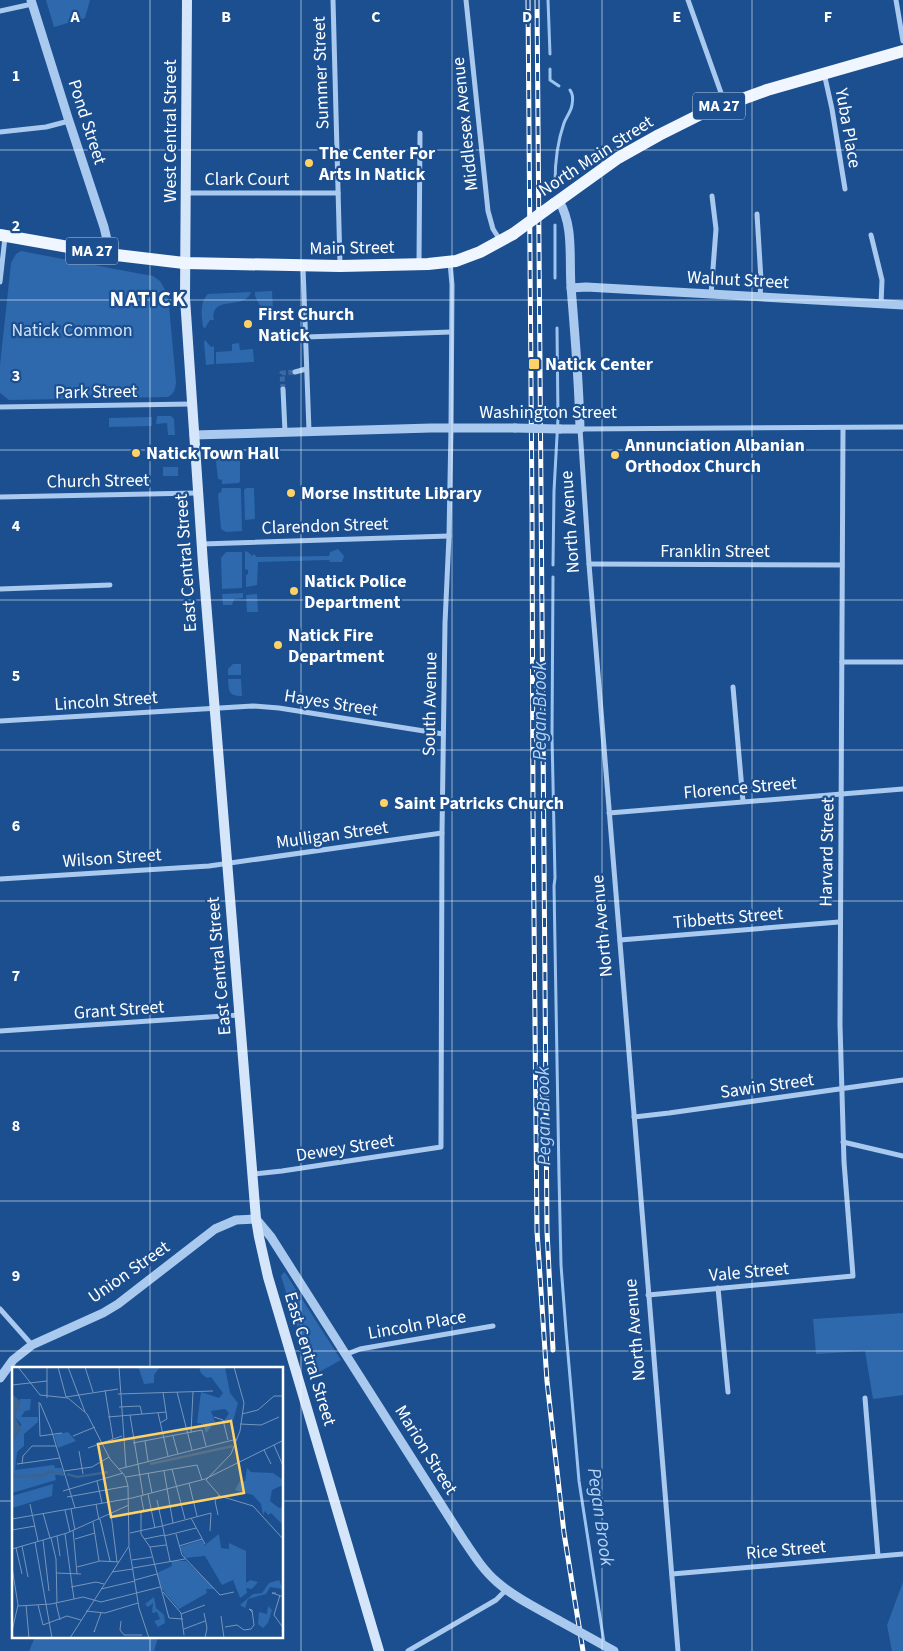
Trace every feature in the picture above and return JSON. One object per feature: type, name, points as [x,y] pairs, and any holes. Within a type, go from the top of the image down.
[{"type":"main road","name":"West Central Street","points":[[184,262],[187,0]]},
{"type":"main road","name":"North Main Street","points":[[513,234],[618,158],[687,120],[725,104],[903,51]]},
{"type":"main road","name":"Main Street","points":[[184,262],[340,266],[450,262],[474,255],[513,234]]},
{"type":"main road","name":"MA 27","points":[[3,236],[108,254],[184,262]]},
{"type":"main road","name":"East Central Street","points":[[184,262],[197,493],[256,1219],[268,1277],[379,1651]]},
{"type":"street","name":"Summer Street","points":[[333,0],[340,266]]},
{"type":"street","name":"Middlesex Avenue","points":[[466,0],[488,211],[493,229],[501,242]]},
{"type":"street","points":[[688,0],[725,104]]},
{"type":"street","points":[[896,0],[903,41]]},
{"type":"street","points":[[0,11],[32,2]]},
{"type":"street","name":"Pond Street","points":[[32,2],[104,227],[108,254]]},
{"type":"street","name":"Yuba Place","points":[[824,73],[845,189]]},
{"type":"street","points":[[0,132],[46,127],[69,121]]},
{"type":"street","points":[[419,264],[420,133]]},
{"type":"street","name":"Clark Court","points":[[186,194],[338,193]]},
{"type":"street","points":[[711,295],[716,229],[712,196]]},
{"type":"street","name":"North Avenue","points":[[557,202],[568,219],[589,564],[678,1651]]},
{"type":"street","points":[[757,214],[761,280],[760,297]]},
{"type":"street","points":[[871,234],[882,280],[881,304]]},
{"type":"street","points":[[0,282],[3,236]]},
{"type":"street","name":"South Avenue","points":[[441,1147],[443,734],[449,536],[452,332],[450,262]]},
{"type":"street","points":[[302,266],[309,431]]},
{"type":"street","name":"Walnut Street","points":[[571,288],[586,287],[903,305]]},
{"type":"street","points":[[306,337],[452,332]]},
{"type":"street","points":[[295,372],[306,369]]},
{"type":"street","points":[[283,389],[285,432]]},
{"type":"street","name":"Park Street","points":[[0,407],[192,404]]},
{"type":"street","name":"Washington Street","points":[[194,434],[451,428],[903,427]]},
{"type":"street","name":"Harvard Street","points":[[843,428],[839,922],[843,1142],[853,1276]]},
{"type":"street","name":"Church Street","points":[[0,496],[197,493]]},
{"type":"street","name":"Clarendon Street","points":[[202,544],[449,536]]},
{"type":"street","name":"Franklin Street","points":[[589,564],[842,565]]},
{"type":"street","points":[[0,589],[110,585]]},
{"type":"street","points":[[842,662],[903,662]]},
{"type":"street","points":[[732,687],[743,801]]},
{"type":"street","name":"Hayes Street","points":[[214,708],[265,707],[443,734]]},
{"type":"street","name":"Lincoln Street","points":[[0,721],[214,708]]},
{"type":"street","name":"Florence Street","points":[[609,813],[903,789]]},
{"type":"street","name":"Mulligan Street","points":[[226,864],[442,833]]},
{"type":"street","name":"Wilson Street","points":[[0,879],[226,864]]},
{"type":"street","name":"Tibbetts Street","points":[[620,940],[839,922]]},
{"type":"street","name":"Grant Street","points":[[0,1032],[239,1016]]},
{"type":"street","name":"Sawin Street","points":[[634,1117],[903,1080]]},
{"type":"street","points":[[843,1142],[903,1156]]},
{"type":"street","name":"Dewey Street","points":[[253,1174],[441,1147]]},
{"type":"street","name":"Union Street","points":[[0,1378],[13,1360],[32,1345],[118,1304],[220,1226],[236,1220],[256,1219]]},
{"type":"street","name":"Marion Street","points":[[256,1219],[271,1237],[463,1539],[488,1573],[507,1589],[614,1651]]},
{"type":"street","name":"Vale Street","points":[[648,1295],[853,1276]]},
{"type":"street","points":[[718,1288],[728,1392]]},
{"type":"street","points":[[0,1309],[32,1345]]},
{"type":"street","name":"Lincoln Place","points":[[347,1354],[360,1349],[493,1326]]},
{"type":"street","points":[[865,1398],[878,1556]]},
{"type":"street","name":"Rice Street","points":[[672,1574],[903,1554]]},
{"type":"street","points":[[408,1651],[496,1600],[507,1589]]},
{"type":"green space","points":[[46,0],[90,0],[85,18],[54,27]]},
{"type":"green space","name":"Natick Common","points":[[21,251],[153,276],[160,281],[168,295],[176,382],[172,394],[168,397],[9,400],[0,393],[0,365],[11,263],[16,254]]},
{"type":"green space","points":[[272,291],[273,310],[262,310],[255,292]]},
{"type":"green space","points":[[251,292],[248,298],[242,301],[217,307],[214,312],[214,320],[210,320],[205,328],[203,327],[202,305],[208,294]]},
{"type":"green space","points":[[205,340],[211,347],[214,346],[214,364],[206,365]]},
{"type":"green space","points":[[239,343],[240,350],[253,349],[254,362],[216,364],[216,352],[232,351],[232,344]]},
{"type":"green space","points":[[157,416],[171,416],[174,419],[175,435],[168,435],[167,423],[156,424]]},
{"type":"green space","points":[[152,417],[152,426],[109,427],[109,418]]},
{"type":"green space","points":[[217,450],[240,450],[239,483],[222,484],[222,480],[218,479],[215,453]]},
{"type":"green space","points":[[163,467],[178,467],[178,476],[163,476]]},
{"type":"green space","points":[[222,488],[241,489],[242,531],[226,532],[221,529],[218,494]]},
{"type":"green space","points":[[246,488],[254,488],[255,519],[245,520],[244,490]]},
{"type":"green space","points":[[338,549],[344,556],[342,562],[330,562],[329,560],[258,562],[257,585],[246,587],[248,570],[245,569],[245,551],[257,557],[329,556],[330,552]]},
{"type":"green space","points":[[226,552],[242,552],[242,588],[222,589],[221,558]]},
{"type":"green space","points":[[243,593],[243,598],[234,599],[232,605],[223,605],[222,594]]},
{"type":"green space","points":[[257,594],[258,612],[247,612],[246,595]]},
{"type":"green space","points":[[233,664],[241,664],[241,675],[228,675],[228,669]]},
{"type":"green space","points":[[228,679],[241,679],[242,696],[234,695],[230,692]]},
{"type":"green space","points":[[284,1272],[341,1360],[312,1376],[281,1276]]},
{"type":"green space","points":[[903,1313],[903,1395],[873,1399],[865,1351],[816,1354],[813,1319]]},
{"type":"green space","points":[[903,1582],[903,1651],[892,1651],[887,1625]]},
{"type":"green space","points":[[35,1638],[158,1638],[154,1651],[29,1651]]},
{"type":"waterway","name":"Pegan Brook","points":[[548,0],[550,54]]},
{"type":"waterway","name":"Pegan Brook","points":[[550,69],[550,80],[559,86]]},
{"type":"waterway","name":"Pegan Brook","points":[[555,183],[556,160],[560,138],[564,123],[571,110],[572,95],[570,90]]},
{"type":"waterway","name":"Pegan Brook","points":[[555,225],[555,278]]},
{"type":"waterway","name":"Pegan Brook","points":[[553,565],[554,491],[558,418],[557,328]]},
{"type":"waterway","name":"Pegan Brook","points":[[553,577],[552,736],[561,1265],[579,1481],[604,1643]]},
{"type":"tunnel","points":[[283,389],[282,373],[295,372]]},
{"type":"railway","points":[[528,0],[537,1231],[547,1381],[564,1533],[583,1651]]},
{"type":"railway","points":[[537,0],[547,1231],[553,1350]]},
{"type":"place","name":"The Center For Arts In Natick","points":[[309,163]]},
{"type":"place","name":"First Church Natick","points":[[248,324]]},
{"type":"place","name":"Natick Center","points":[[534,364]]},
{"type":"place","name":"Natick Town Hall","points":[[136,453]]},
{"type":"place","name":"Annunciation Albanian Orthodox Church","points":[[615,455]]},
{"type":"place","name":"Morse Institute Library","points":[[291,493]]},
{"type":"place","name":"Natick Police Department","points":[[294,591]]},
{"type":"place","name":"Natick Fire Department","points":[[278,645]]},
{"type":"place","name":"Saint Patricks Church","points":[[384,803]]},
{"type":"district","name":"NATICK","points":[[148,299]]}]
